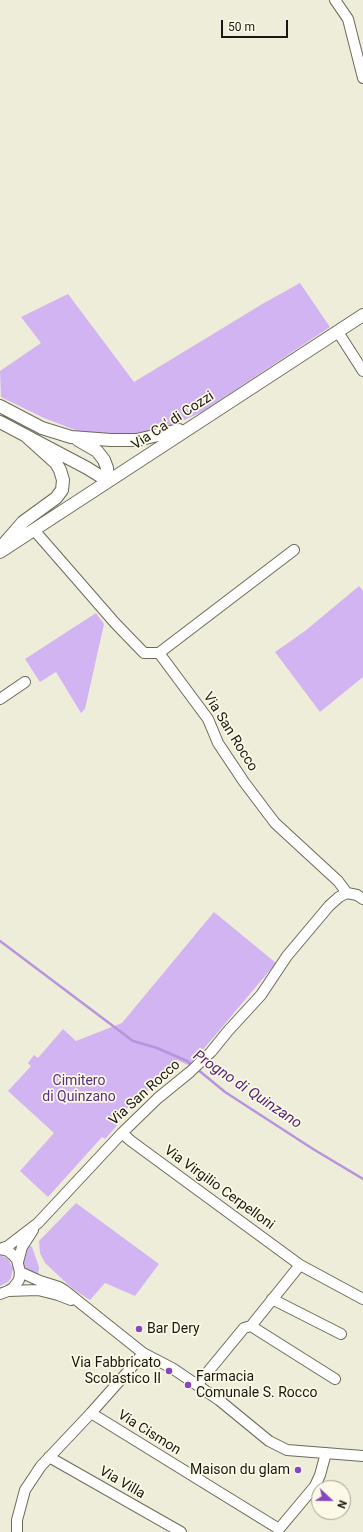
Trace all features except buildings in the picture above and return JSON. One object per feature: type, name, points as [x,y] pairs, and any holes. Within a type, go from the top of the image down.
[{"type":"main road","name":"Via Ca' di Cozzi","points":[[0,552],[363,315]]},
{"type":"main road","points":[[0,406],[42,428],[90,445],[104,460],[107,468],[108,481]]},
{"type":"main road","points":[[0,422],[87,468],[108,481]]},
{"type":"main road","points":[[71,437],[136,440],[190,428]]},
{"type":"main road","points":[[0,549],[22,522],[56,498],[62,490],[63,480],[56,463],[25,435]]},
{"type":"street","points":[[335,0],[348,18],[363,78]]},
{"type":"street","points":[[338,332],[363,371]]},
{"type":"street","points":[[34,530],[115,623],[144,653],[159,653],[294,550]]},
{"type":"street","name":"Via San Rocco","points":[[159,653],[208,719],[218,743],[244,782],[275,823],[338,881],[347,893]]},
{"type":"street","points":[[0,699],[25,682]]},
{"type":"street","name":"Via San Rocco","points":[[4,1293],[16,1284],[22,1247],[38,1223],[122,1133],[158,1098],[202,1061],[261,995],[287,956],[329,906],[339,897],[347,893],[357,895],[363,899]]},
{"type":"street","name":"Via Virgilio Cerpelloni","points":[[122,1133],[300,1265],[363,1299]]},
{"type":"street","name":"Via San Rocco","points":[[0,1249],[8,1246],[38,1223]]},
{"type":"street","points":[[0,1249],[8,1251],[13,1255],[19,1267],[40,1281],[59,1287],[143,1353],[172,1368],[219,1400],[269,1441],[287,1450],[363,1456]]},
{"type":"street","points":[[197,1385],[244,1328],[251,1326],[300,1265]]},
{"type":"street","points":[[4,1293],[38,1290],[80,1303]]},
{"type":"street","points":[[272,1299],[341,1334]]},
{"type":"street","points":[[251,1326],[334,1379]]},
{"type":"street","points":[[17,1532],[17,1520],[25,1490],[41,1466],[91,1413],[143,1353]]},
{"type":"street","name":"Via Cismon","points":[[91,1413],[279,1529],[315,1486],[326,1454]]},
{"type":"street","name":"Via Villa","points":[[49,1457],[181,1532]]},
{"type":"green space","points":[[300,283],[330,327],[202,412],[153,434],[83,433],[44,418],[1,397],[0,371],[41,343],[21,317],[68,294],[134,382],[264,303]]},
{"type":"green space","points":[[359,586],[363,591],[363,677],[320,712],[275,652],[305,631]]},
{"type":"green space","points":[[96,613],[104,624],[85,709],[81,713],[56,672],[40,682],[25,659]]},
{"type":"green space","name":"Cimitero di Quinzano","points":[[214,912],[276,963],[196,1058],[188,1065],[177,1060],[140,1099],[137,1096],[118,1120],[120,1122],[105,1139],[102,1137],[48,1197],[20,1171],[54,1133],[8,1091],[31,1066],[28,1063],[34,1055],[38,1058],[63,1029],[76,1041],[122,1023]]},
{"type":"green space","points":[[76,1203],[159,1264],[135,1296],[105,1283],[90,1300],[73,1289],[45,1263],[40,1253],[39,1241]]},
{"type":"green space","points":[[28,1244],[32,1247],[39,1267],[38,1277],[24,1267],[22,1262]]},
{"type":"green space","points":[[0,1255],[8,1259],[13,1268],[11,1278],[8,1282],[0,1286]]},
{"type":"waterway","name":"Progno di Quinzano","points":[[0,941],[133,1041],[157,1048],[187,1061],[193,1066]]},
{"type":"waterway","name":"Progno di Quinzano","points":[[197,1069],[225,1092],[313,1149],[363,1179]]},
{"type":"place","name":"Bar Dery","points":[[139,1329]]},
{"type":"place","name":"Via Fabbricato Scolastico II","points":[[169,1371]]},
{"type":"place","name":"Farmacia Comunale S. Rocco","points":[[188,1385]]},
{"type":"place","name":"Maison du glam","points":[[298,1470]]}]
